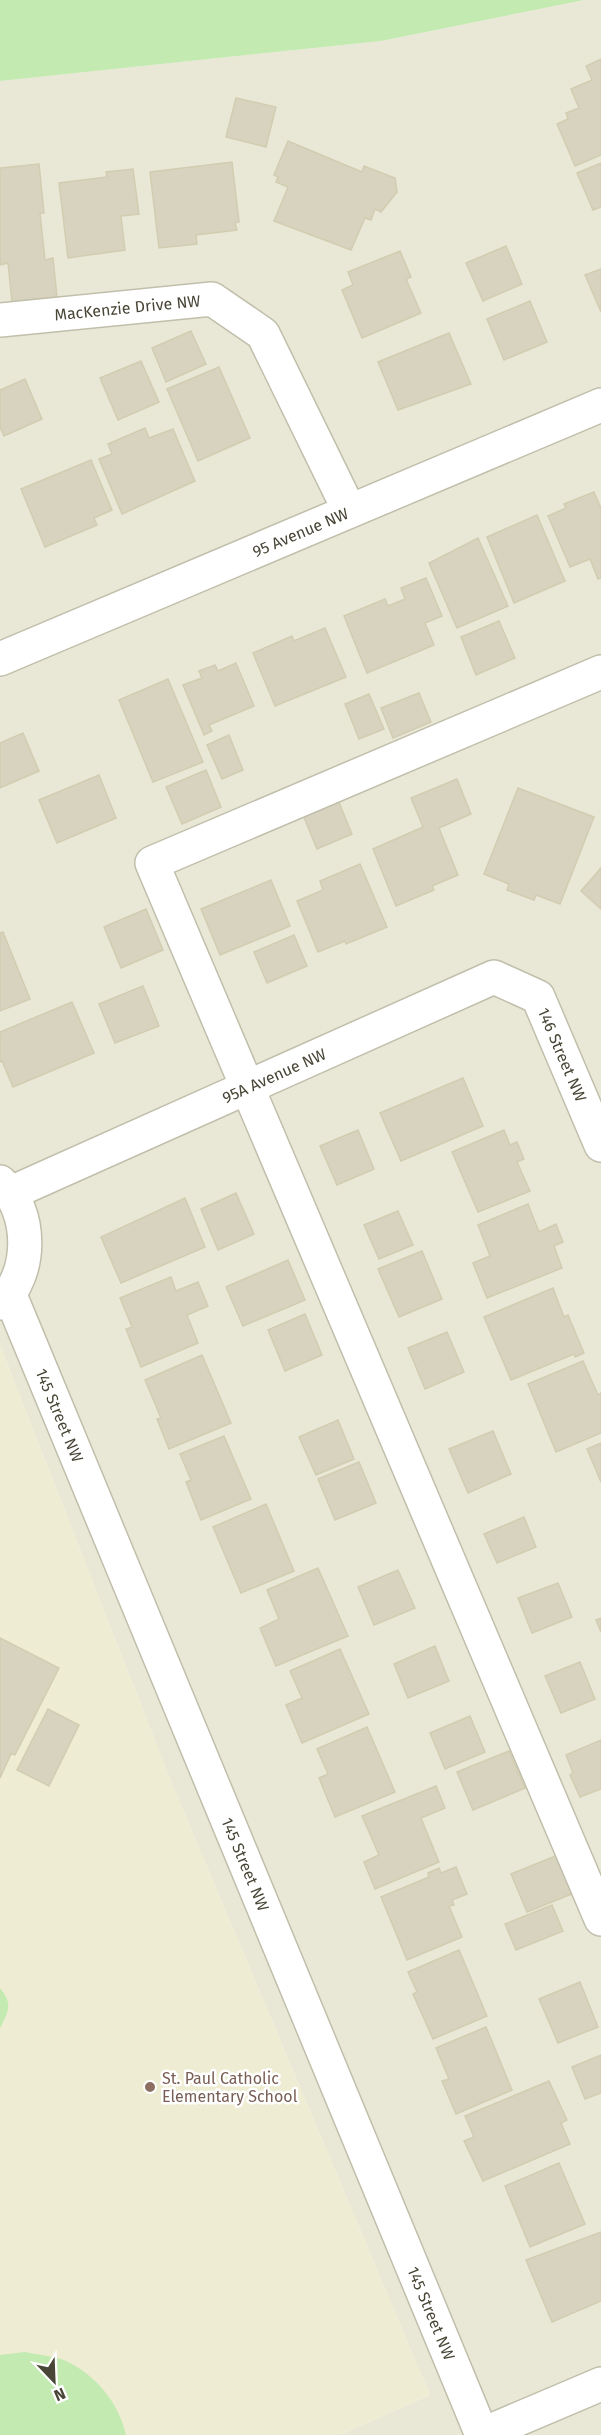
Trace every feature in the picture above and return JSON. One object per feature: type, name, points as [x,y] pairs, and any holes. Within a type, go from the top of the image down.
[{"type":"street","name":"MacKenzie Drive NW","points":[[0,320],[212,299],[263,334],[349,510]]},
{"type":"street","name":"95 Avenue NW","points":[[0,659],[601,405]]},
{"type":"street","points":[[601,672],[152,862],[601,1918]]},
{"type":"street","name":"95A Avenue NW","points":[[6,1188],[249,1089],[494,977],[538,997]]},
{"type":"street","name":"146 Street NW","points":[[538,997],[601,1145]]},
{"type":"street","points":[[5,1299],[19,1277],[25,1249],[22,1221],[6,1188]]},
{"type":"street","name":"145 Street NW","points":[[5,1299],[482,2435]]},
{"type":"street","points":[[482,2435],[601,2385]]},
{"type":"shaded area","points":[[584,0],[601,0],[601,2435],[340,2435],[430,2395],[170,1779],[0,1345],[0,81],[381,41]]},
{"type":"shaded area","name":"St. Paul Catholic Elementary School","points":[[0,1345],[170,1779],[430,2395],[340,2435],[0,2435]]},
{"type":"green space","points":[[0,0],[584,0],[381,41],[0,81]]},
{"type":"green space","points":[[0,1988],[7,1999],[8,2008],[0,2028]]},
{"type":"green space","points":[[25,2352],[62,2359],[87,2374],[112,2401],[126,2435],[0,2435],[0,2355]]},
{"type":"building","points":[[601,59],[601,155],[575,166],[557,124],[568,119],[566,113],[579,108],[571,89],[592,80],[586,66]]},
{"type":"building","points":[[236,98],[276,107],[266,147],[226,137]]},
{"type":"building","points":[[288,141],[362,172],[364,166],[395,178],[397,192],[381,212],[375,209],[371,220],[365,218],[351,250],[274,221],[288,187],[276,182],[278,177],[274,175]]},
{"type":"building","points":[[232,162],[239,222],[235,223],[237,230],[196,235],[197,244],[159,248],[150,172]]},
{"type":"building","points":[[601,163],[601,207],[593,210],[577,173]]},
{"type":"building","points":[[39,164],[44,213],[40,213],[45,260],[53,258],[57,297],[12,302],[8,263],[0,265],[0,168]]},
{"type":"building","points":[[133,169],[139,214],[121,216],[125,250],[68,258],[59,183],[107,177],[106,172]]},
{"type":"building","points":[[506,246],[522,284],[483,301],[466,263]]},
{"type":"building","points":[[400,251],[411,277],[406,279],[421,313],[362,338],[342,290],[353,285],[348,272]]},
{"type":"building","points":[[601,269],[601,312],[585,275]]},
{"type":"building","points":[[530,301],[547,342],[504,360],[487,319]]},
{"type":"building","points":[[191,331],[206,364],[166,382],[152,348]]},
{"type":"building","points":[[449,333],[471,384],[398,410],[378,362]]},
{"type":"building","points":[[141,361],[159,402],[118,420],[100,378]]},
{"type":"building","points":[[219,367],[250,438],[198,461],[167,389]]},
{"type":"building","points":[[25,379],[42,419],[4,436],[0,427],[0,390]]},
{"type":"building","points":[[145,428],[149,438],[173,429],[195,481],[122,514],[99,459],[112,454],[108,444]]},
{"type":"building","points":[[91,460],[112,510],[94,518],[97,525],[45,547],[21,489]]},
{"type":"building","points":[[594,492],[601,508],[601,578],[598,579],[590,559],[570,567],[548,516],[566,508],[564,504]]},
{"type":"building","points":[[537,515],[565,581],[514,603],[487,537]]},
{"type":"building","points":[[478,538],[508,606],[457,628],[429,563]]},
{"type":"building","points":[[426,578],[442,616],[425,623],[434,645],[367,673],[344,616],[385,599],[388,606],[405,599],[401,588]]},
{"type":"building","points":[[499,621],[515,658],[476,675],[461,637]]},
{"type":"building","points":[[325,628],[346,677],[275,706],[253,653],[292,636],[294,641]]},
{"type":"building","points":[[236,663],[254,706],[209,725],[212,731],[204,735],[183,685],[202,678],[199,671],[215,665],[218,671]]},
{"type":"building","points":[[168,679],[203,762],[153,782],[119,700]]},
{"type":"building","points":[[419,693],[431,722],[393,738],[381,708]]},
{"type":"building","points":[[369,694],[384,729],[359,739],[345,704]]},
{"type":"building","points":[[23,733],[39,771],[0,788],[0,743]]},
{"type":"building","points":[[229,735],[243,770],[222,779],[207,745]]},
{"type":"building","points":[[206,770],[221,807],[182,824],[166,787]]},
{"type":"building","points":[[99,775],[116,818],[57,843],[39,800]]},
{"type":"building","points":[[457,779],[471,814],[439,828],[458,875],[432,886],[434,890],[396,906],[373,849],[423,827],[411,798]]},
{"type":"building","points":[[518,788],[594,817],[560,904],[536,895],[534,900],[507,890],[509,884],[484,874]]},
{"type":"building","points":[[338,800],[352,834],[317,849],[303,815]]},
{"type":"building","points":[[360,864],[387,927],[346,944],[345,941],[318,952],[297,901],[323,890],[320,881]]},
{"type":"building","points":[[601,868],[601,909],[581,891]]},
{"type":"building","points":[[271,880],[290,926],[220,955],[201,909]]},
{"type":"building","points":[[146,909],[163,950],[121,968],[104,927]]},
{"type":"building","points":[[3,932],[30,999],[0,1011],[0,933]]},
{"type":"building","points":[[294,935],[307,966],[267,983],[254,952]]},
{"type":"building","points":[[143,986],[159,1026],[115,1043],[99,1004]]},
{"type":"building","points":[[72,1002],[94,1053],[13,1087],[2,1061],[0,1062],[0,1032]]},
{"type":"building","points":[[463,1078],[483,1126],[401,1161],[380,1113]]},
{"type":"building","points":[[358,1130],[374,1169],[337,1185],[320,1146]]},
{"type":"building","points":[[504,1130],[510,1145],[517,1142],[524,1159],[517,1162],[530,1191],[478,1212],[452,1152]]},
{"type":"building","points":[[236,1193],[254,1234],[218,1250],[201,1209]]},
{"type":"building","points":[[185,1198],[205,1247],[121,1283],[101,1237]]},
{"type":"building","points":[[528,1204],[539,1232],[556,1224],[563,1242],[554,1246],[562,1268],[487,1298],[473,1263],[490,1256],[478,1225]]},
{"type":"building","points":[[398,1211],[413,1245],[379,1259],[364,1225]]},
{"type":"building","points":[[422,1251],[442,1299],[399,1317],[378,1269]]},
{"type":"building","points":[[288,1260],[305,1300],[243,1326],[226,1287]]},
{"type":"building","points":[[171,1277],[176,1291],[198,1282],[208,1306],[187,1315],[198,1343],[141,1367],[126,1329],[132,1327],[120,1298]]},
{"type":"building","points":[[553,1288],[564,1317],[568,1315],[584,1353],[575,1357],[574,1354],[511,1380],[484,1317]]},
{"type":"building","points":[[305,1314],[322,1355],[285,1371],[268,1330]]},
{"type":"building","points":[[447,1332],[464,1372],[425,1389],[408,1348]]},
{"type":"building","points":[[202,1355],[231,1423],[169,1449],[157,1419],[161,1418],[145,1380]]},
{"type":"building","points":[[583,1361],[598,1395],[601,1393],[601,1433],[556,1452],[528,1384]]},
{"type":"building","points":[[338,1420],[354,1459],[316,1475],[299,1437]]},
{"type":"building","points":[[493,1431],[511,1474],[468,1493],[449,1449]]},
{"type":"building","points":[[224,1436],[251,1499],[201,1520],[186,1482],[191,1480],[180,1454]]},
{"type":"building","points":[[601,1443],[601,1482],[587,1449]]},
{"type":"building","points":[[359,1462],[376,1503],[335,1520],[318,1479]]},
{"type":"building","points":[[266,1504],[294,1571],[241,1593],[213,1527]]},
{"type":"building","points":[[524,1517],[536,1547],[497,1563],[484,1534]]},
{"type":"building","points":[[318,1568],[348,1636],[276,1666],[260,1628],[279,1619],[267,1590]]},
{"type":"building","points":[[398,1570],[415,1608],[374,1625],[358,1587]]},
{"type":"building","points":[[558,1583],[572,1617],[532,1633],[518,1598]]},
{"type":"building","points":[[601,1618],[601,1632],[596,1620]]},
{"type":"building","points":[[0,1638],[59,1668],[15,1755],[11,1754],[0,1778]]},
{"type":"building","points":[[435,1646],[449,1681],[408,1698],[394,1664]]},
{"type":"building","points":[[340,1649],[369,1714],[302,1743],[286,1705],[302,1698],[290,1671]]},
{"type":"building","points":[[580,1662],[595,1699],[561,1713],[545,1676]]},
{"type":"building","points":[[48,1709],[79,1725],[49,1786],[17,1770]]},
{"type":"building","points":[[470,1716],[485,1752],[445,1769],[430,1733]]},
{"type":"building","points":[[367,1727],[395,1792],[335,1817],[319,1778],[328,1774],[317,1749]]},
{"type":"building","points":[[601,1740],[601,1789],[580,1797],[570,1775],[573,1773],[566,1755]]},
{"type":"building","points":[[509,1751],[525,1788],[473,1810],[457,1772]]},
{"type":"building","points":[[436,1786],[445,1808],[421,1818],[439,1862],[375,1889],[364,1862],[379,1855],[362,1816]]},
{"type":"building","points":[[558,1855],[574,1893],[527,1912],[511,1874]]},
{"type":"building","points":[[456,1867],[467,1894],[452,1900],[454,1905],[449,1906],[462,1937],[407,1960],[381,1897],[429,1877],[428,1873],[439,1868],[441,1873]]},
{"type":"building","points":[[552,1905],[563,1931],[516,1950],[505,1924]]},
{"type":"building","points":[[459,1950],[487,2016],[433,2039],[413,1994],[417,1992],[408,1972]]},
{"type":"building","points":[[580,1982],[598,2027],[558,2043],[539,1999]]},
{"type":"building","points":[[486,2027],[512,2090],[456,2114],[442,2081],[449,2079],[436,2048]]},
{"type":"building","points":[[601,2055],[601,2093],[585,2099],[572,2067]]},
{"type":"building","points":[[549,2081],[567,2120],[561,2123],[570,2144],[483,2181],[464,2141],[474,2137],[465,2116]]},
{"type":"building","points":[[559,2163],[585,2224],[530,2247],[505,2186]]},
{"type":"building","points":[[601,2232],[601,2301],[552,2322],[526,2260]]},
{"type":"place","name":"St. Paul Catholic Elementary School","points":[[150,2087]]}]
